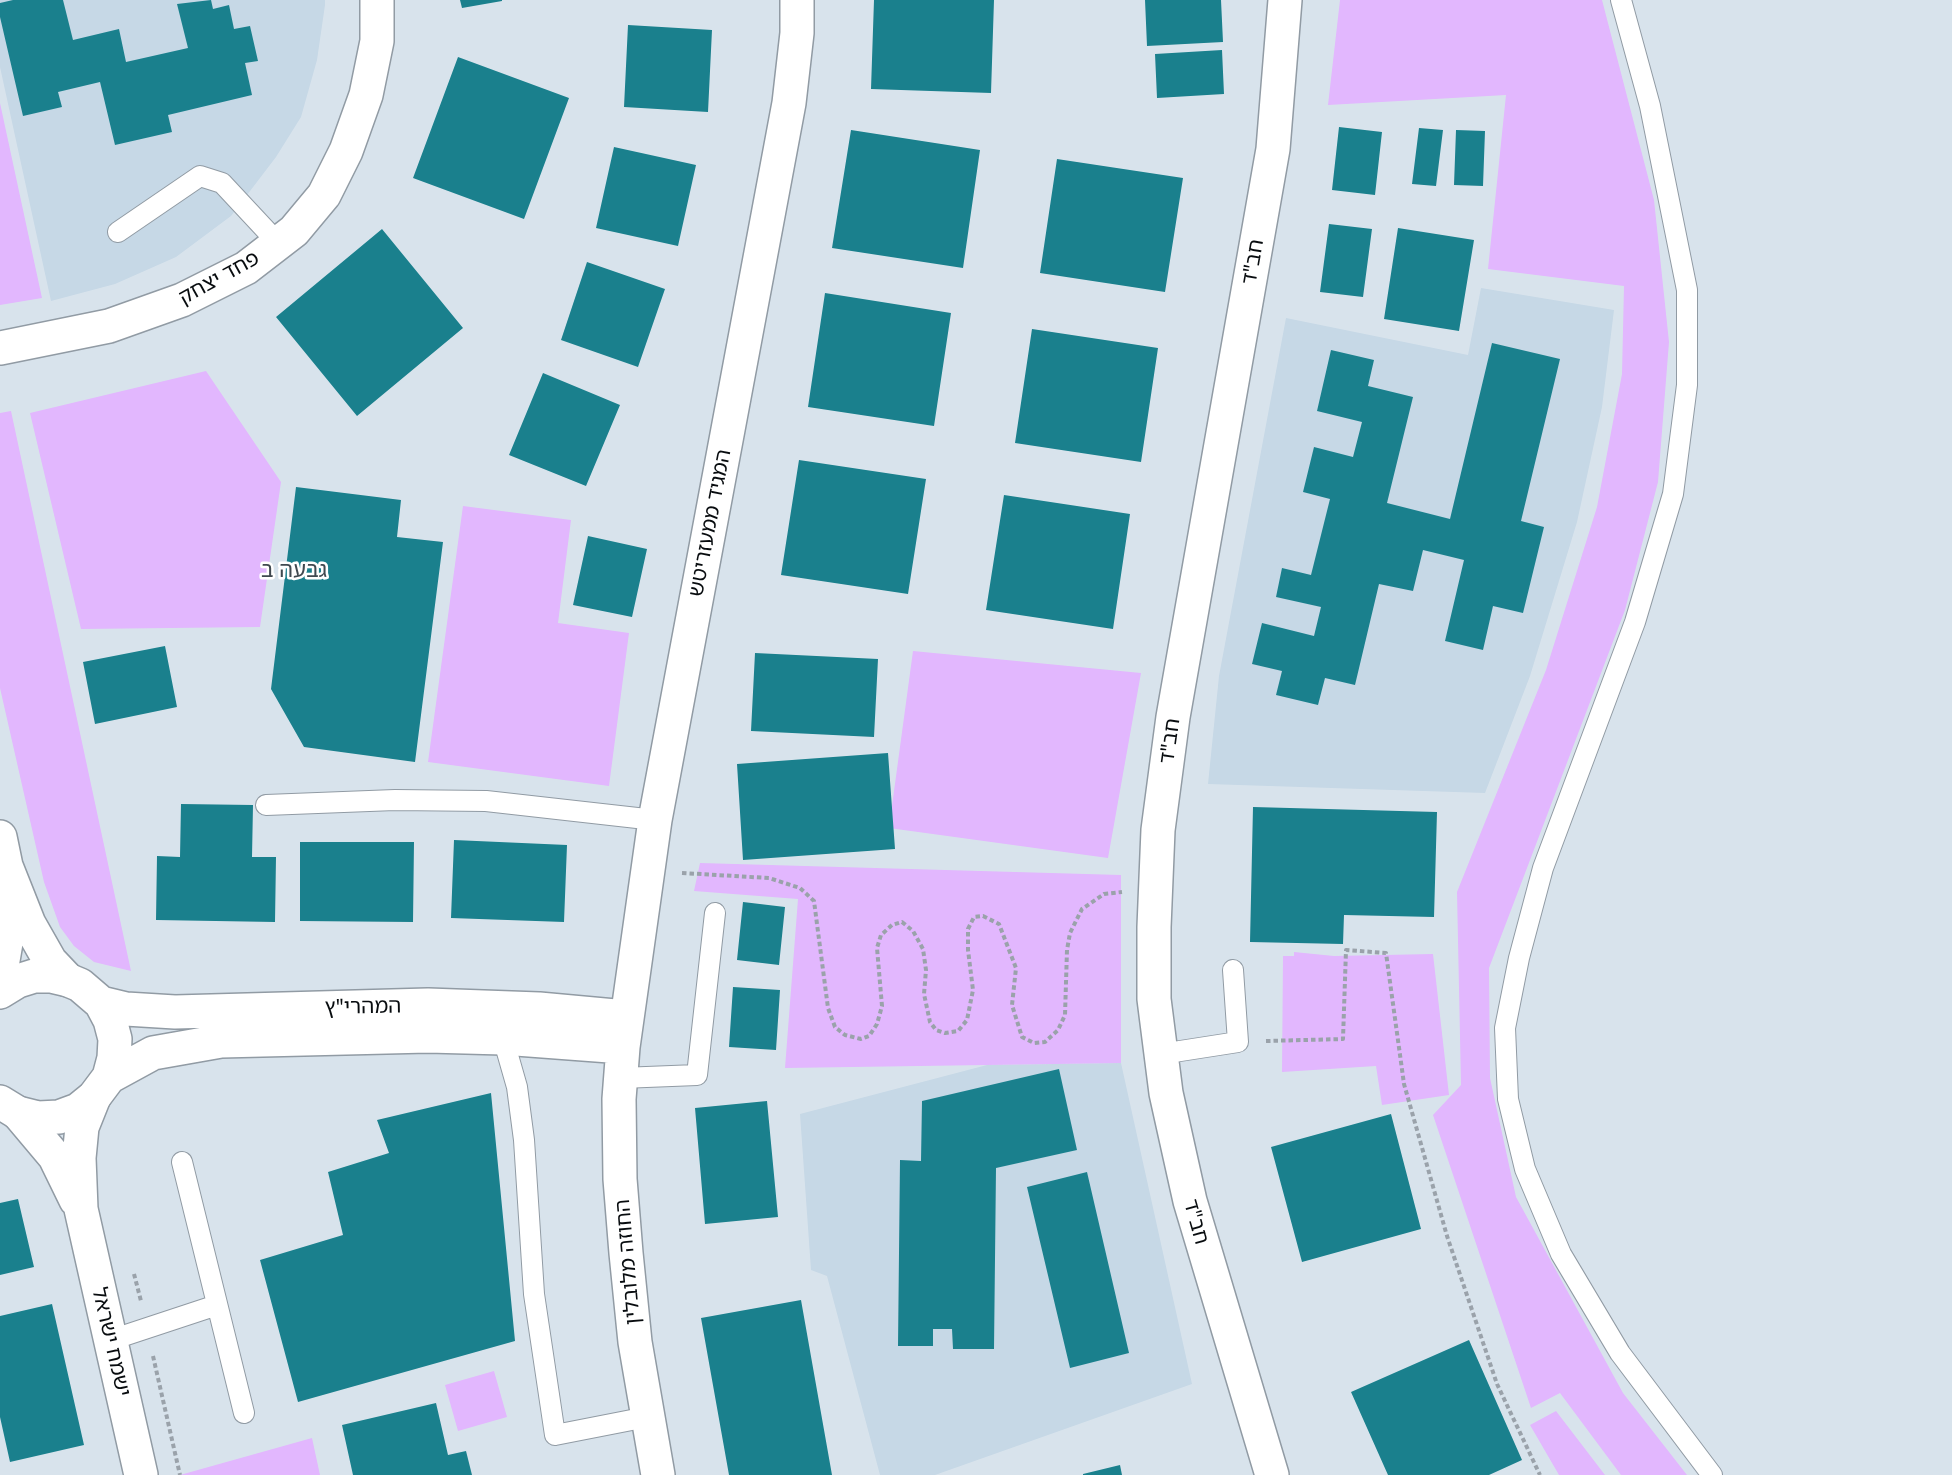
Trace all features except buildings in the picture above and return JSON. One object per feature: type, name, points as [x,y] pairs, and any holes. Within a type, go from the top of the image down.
[{"type":"street","name":"פחד יצחק","points":[[0,348],[110,326],[182,300],[246,268],[294,231],[324,195],[346,151],[366,95],[377,41],[377,0]]},
{"type":"street","name":"המגיד ממעזריטש","points":[[623,1047],[655,820],[789,103],[797,33],[797,0]]},
{"type":"street","name":"חב\"ד","points":[[1272,1475],[1190,1201],[1166,1093],[1154,999],[1158,830],[1173,717],[1273,149],[1285,0]]},
{"type":"street","points":[[0,978],[9,925],[3,851]]},
{"type":"street","points":[[3,851],[40,947],[68,980]]},
{"type":"street","points":[[0,992],[18,981],[34,976],[51,976],[80,985],[101,1003]]},
{"type":"street","name":"המהרי\"ץ","points":[[101,1003],[126,1009],[175,1012],[428,1005],[623,1047]]},
{"type":"street","name":"ישמח ישראל","points":[[101,1003],[110,1020],[115,1039],[114,1058],[82,1127],[79,1158],[81,1209],[141,1475]]},
{"type":"street","name":"המהרי\"ץ","points":[[9,1108],[38,1118],[59,1117],[78,1110],[101,1087],[153,1053],[221,1041],[428,1036],[502,1038],[623,1047]]},
{"type":"street","name":"החוזה מלובלין","points":[[623,1047],[620,1179],[626,1253],[635,1342],[658,1475]]},
{"type":"street","name":"ישמח ישראל","points":[[9,1108],[55,1157],[81,1209]]},
{"type":"lane","points":[[1622,0],[1650,106],[1687,290],[1687,385],[1673,494],[1635,622],[1543,868],[1519,958],[1504,1028],[1508,1099],[1525,1169],[1561,1254],[1620,1353],[1712,1475]]},
{"type":"lane","points":[[118,232],[200,176],[222,183],[278,243]]},
{"type":"lane","points":[[266,805],[395,800],[486,801],[655,820]]},
{"type":"lane","points":[[623,1047],[697,1075],[715,914]]},
{"type":"lane","points":[[1161,1054],[1238,1042],[1233,970]]},
{"type":"lane","points":[[502,1038],[517,1088],[524,1140],[534,1294],[555,1435],[647,1417]]},
{"type":"lane","points":[[182,1162],[244,1413]]},
{"type":"lane","points":[[111,1340],[217,1305]]},
{"type":"path","points":[[648,871],[769,878],[800,888],[814,902],[828,1008],[835,1027],[845,1035],[861,1039],[868,1036],[877,1024],[882,1006],[877,948],[881,935],[892,926],[902,922],[913,931],[924,949],[926,970],[924,994],[930,1022],[936,1030],[945,1033],[958,1031],[971,1008],[973,990],[968,929],[974,916],[983,916],[999,924],[1016,968],[1012,1005],[1022,1037],[1034,1043],[1045,1042],[1058,1030],[1065,1015],[1067,950],[1070,933],[1082,909],[1104,894],[1155,887]]},
{"type":"path","points":[[1238,1042],[1343,1039],[1346,950],[1386,953],[1404,1084],[1447,1236],[1497,1384],[1540,1475]]},
{"type":"shaded area","points":[[0,0],[325,0],[325,5],[317,60],[301,117],[276,157],[231,216],[176,257],[115,284],[51,301],[0,67]]},
{"type":"shaded area","points":[[1340,0],[1602,0],[1654,200],[1669,342],[1658,482],[1625,610],[1489,968],[1490,1078],[1516,1197],[1623,1393],[1687,1475],[1621,1475],[1560,1393],[1531,1408],[1433,1115],[1461,1085],[1457,892],[1546,670],[1597,507],[1622,374],[1624,286],[1488,269],[1506,95],[1328,105]]},
{"type":"shaded area","points":[[0,103],[42,298],[0,305]]},
{"type":"shaded area","points":[[1481,288],[1614,310],[1602,407],[1577,522],[1530,676],[1485,793],[1208,784],[1219,676],[1286,318],[1468,355]]},
{"type":"shaded area","points":[[206,371],[281,482],[260,627],[81,629],[30,413]]},
{"type":"shaded area","points":[[11,411],[131,971],[94,962],[74,946],[60,927],[44,882],[0,688],[0,413]]},
{"type":"shaded area","points":[[463,506],[571,520],[558,623],[629,633],[609,786],[428,762]]},
{"type":"shaded area","points":[[913,651],[1141,673],[1108,858],[889,828]]},
{"type":"shaded area","points":[[700,863],[1121,875],[1121,1063],[785,1068],[798,899],[694,891]]},
{"type":"shaded area","points":[[1294,952],[1334,956],[1433,954],[1449,1095],[1382,1105],[1376,1066],[1282,1072],[1283,956],[1294,956]]},
{"type":"shaded area","points":[[1121,1063],[1192,1384],[935,1475],[880,1475],[827,1276],[811,1270],[800,1114],[987,1065]]},
{"type":"shaded area","points":[[494,1371],[507,1417],[458,1431],[445,1385]]},
{"type":"shaded area","points":[[1556,1411],[1605,1475],[1559,1475],[1530,1425]]},
{"type":"shaded area","points":[[312,1438],[320,1475],[180,1475]]},
{"type":"district","name":"גבעה ב","points":[[294,570]]}]
